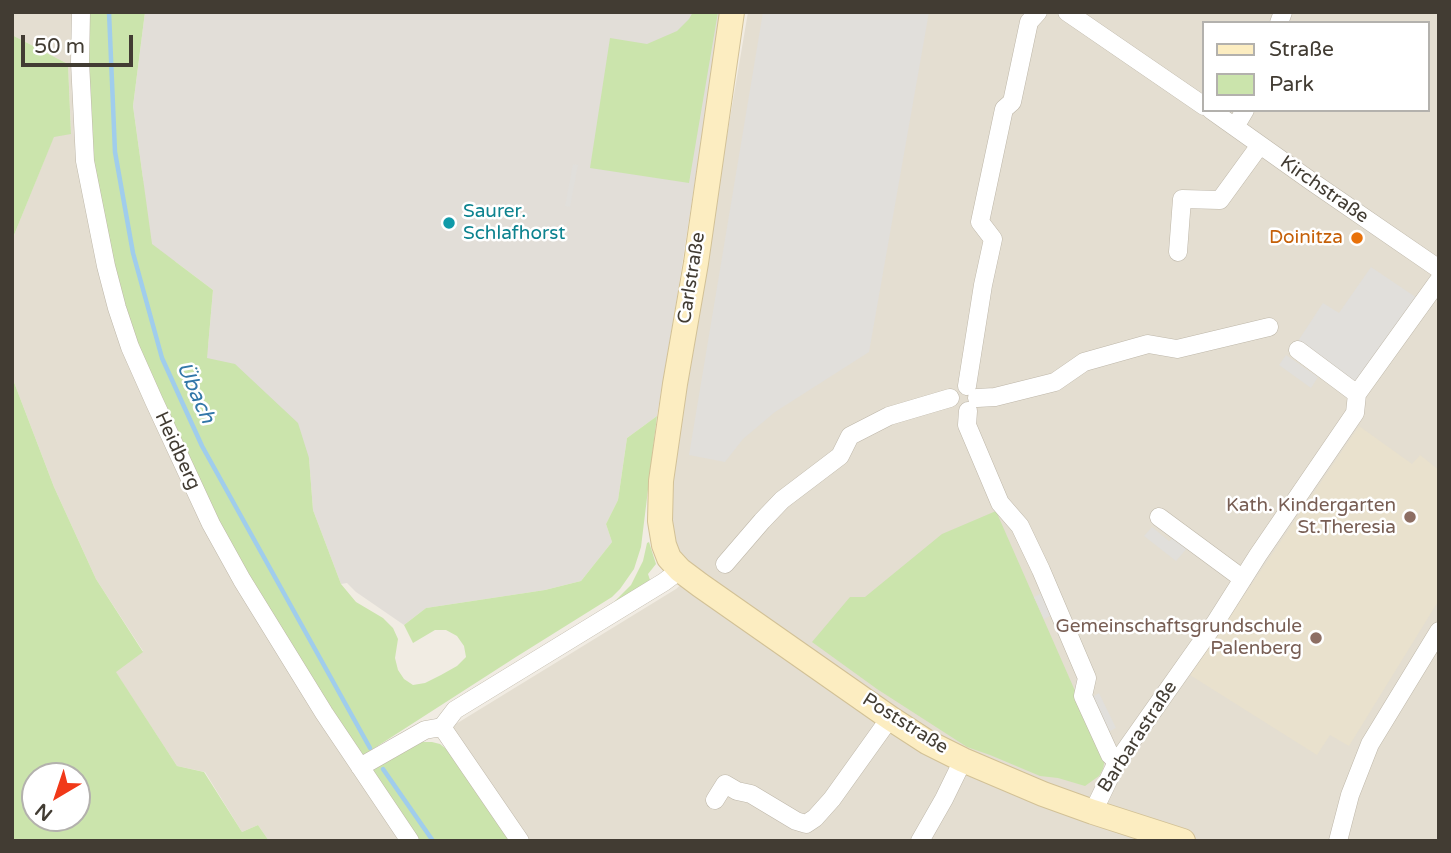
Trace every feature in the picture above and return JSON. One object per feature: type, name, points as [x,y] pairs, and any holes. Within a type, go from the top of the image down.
[{"type":"main road","name":"Carlstraße","points":[[664,545],[660,521],[661,481],[732,12]]},
{"type":"main road","name":"Poststraße","points":[[664,545],[669,558],[680,570],[927,742],[962,760],[1145,835],[1183,841]]},
{"type":"street","name":"Heidberg","points":[[81,12],[80,62],[85,161],[106,267],[130,347],[211,524],[231,560],[324,713],[410,841]]},
{"type":"street","points":[[1038,12],[1029,22],[1012,102],[1004,109],[980,222],[993,239],[983,285],[967,425],[1000,503],[1020,526],[1041,570],[1087,678],[1083,696],[1110,755],[1117,762]]},
{"type":"street","points":[[1067,12],[1202,105]]},
{"type":"street","name":"Kirchstraße","points":[[1214,112],[1439,269]]},
{"type":"street","points":[[1235,127],[1244,112]]},
{"type":"street","points":[[1178,251],[1182,199],[1220,200],[1260,145]]},
{"type":"street","name":"Barbarastraße","points":[[1093,812],[1117,762],[1215,623],[1355,413],[1357,394],[1439,280]]},
{"type":"street","points":[[725,564],[782,500],[840,456],[850,436],[889,416],[950,398],[960,412],[971,398],[995,397],[1055,382],[1084,362],[1148,344],[1177,349],[1269,327]]},
{"type":"street","points":[[1298,350],[1357,394]]},
{"type":"street","points":[[1159,517],[1243,579]]},
{"type":"street","points":[[360,767],[425,730],[442,727],[455,710],[680,570]]},
{"type":"street","points":[[1338,841],[1350,795],[1370,744],[1439,631]]},
{"type":"street","points":[[715,800],[725,784],[737,791],[751,794],[796,821],[806,824],[832,799],[890,718]]},
{"type":"street","points":[[442,727],[520,841]]},
{"type":"street","points":[[920,841],[962,760]]},
{"type":"shaded area","points":[[12,12],[77,12],[405,841],[269,841],[258,825],[242,832],[205,772],[177,766],[115,671],[143,651],[96,579],[54,487],[12,377],[12,240],[54,136],[71,133],[68,64],[12,35]]},
{"type":"shaded area","points":[[145,12],[721,12],[657,416],[627,438],[618,500],[606,524],[612,542],[581,581],[545,590],[426,608],[404,625],[347,583],[341,584],[313,510],[309,458],[207,358],[213,290],[152,244],[133,106]]},
{"type":"shaded area","points":[[748,12],[1439,12],[1439,841],[530,841],[514,823],[451,727],[676,589],[695,572],[676,546],[670,522],[670,472]]},
{"type":"shaded area","points":[[763,12],[929,12],[869,352],[775,412],[743,439],[725,462],[689,455]]},
{"type":"shaded area","points":[[573,164],[578,165],[570,207],[565,206]]},
{"type":"shaded area","points":[[1371,267],[1417,298],[1358,383],[1298,341],[1323,303],[1339,313]]},
{"type":"shaded area","points":[[1286,355],[1318,377],[1311,388],[1279,365]]},
{"type":"shaded area","name":"Gemeinschaftsgrundschule Palenberg","points":[[1359,426],[1412,464],[1420,455],[1439,470],[1439,600],[1349,746],[1330,735],[1317,755],[1190,675]]},
{"type":"shaded area","points":[[1152,527],[1169,541],[1176,537],[1188,547],[1176,561],[1144,536]]},
{"type":"shaded area","points":[[1042,593],[1052,615],[1044,619],[1034,597]]},
{"type":"shaded area","points":[[1099,693],[1116,728],[1106,733],[1090,698]]},
{"type":"green space","points":[[86,12],[145,12],[133,106],[152,244],[213,290],[207,358],[235,364],[298,423],[309,458],[313,510],[341,584],[356,602],[383,618],[393,628],[398,639],[395,658],[404,679],[413,685],[425,683],[457,666],[466,657],[464,646],[457,636],[446,630],[435,630],[413,643],[404,625],[426,608],[545,590],[581,581],[612,542],[606,524],[618,500],[627,438],[657,416],[641,547],[634,569],[620,589],[612,597],[359,758],[242,571],[129,333],[90,161]]},
{"type":"green space","points":[[693,12],[718,12],[689,183],[590,168],[610,38],[647,44],[677,31]]},
{"type":"green space","points":[[12,35],[68,64],[71,134],[54,137],[12,240]]},
{"type":"green space","points":[[12,377],[54,487],[96,579],[143,652],[116,672],[177,766],[204,772],[242,832],[258,825],[269,841],[12,841]]},
{"type":"green space","points":[[996,511],[1105,759],[1099,776],[1085,786],[1040,776],[967,747],[877,689],[812,642],[850,597],[865,597],[942,534]]},
{"type":"green space","points":[[649,542],[656,564],[648,574],[650,580],[613,605],[631,585]]},
{"type":"green space","points":[[417,742],[440,744],[450,752],[512,841],[416,841],[369,771]]},
{"type":"waterway","name":"Übach","points":[[109,12],[115,152],[133,253],[162,358],[202,446],[370,748]]},
{"type":"waterway","name":"Übach","points":[[383,769],[433,841]]},
{"type":"place","name":"Saurer. Schlafhorst","points":[[449,223]]},
{"type":"place","name":"Doinitza","points":[[1357,238]]},
{"type":"place","name":"Kath. Kindergarten St.Theresia","points":[[1410,517]]},
{"type":"place","name":"Gemeinschaftsgrundschule Palenberg","points":[[1316,638]]}]
